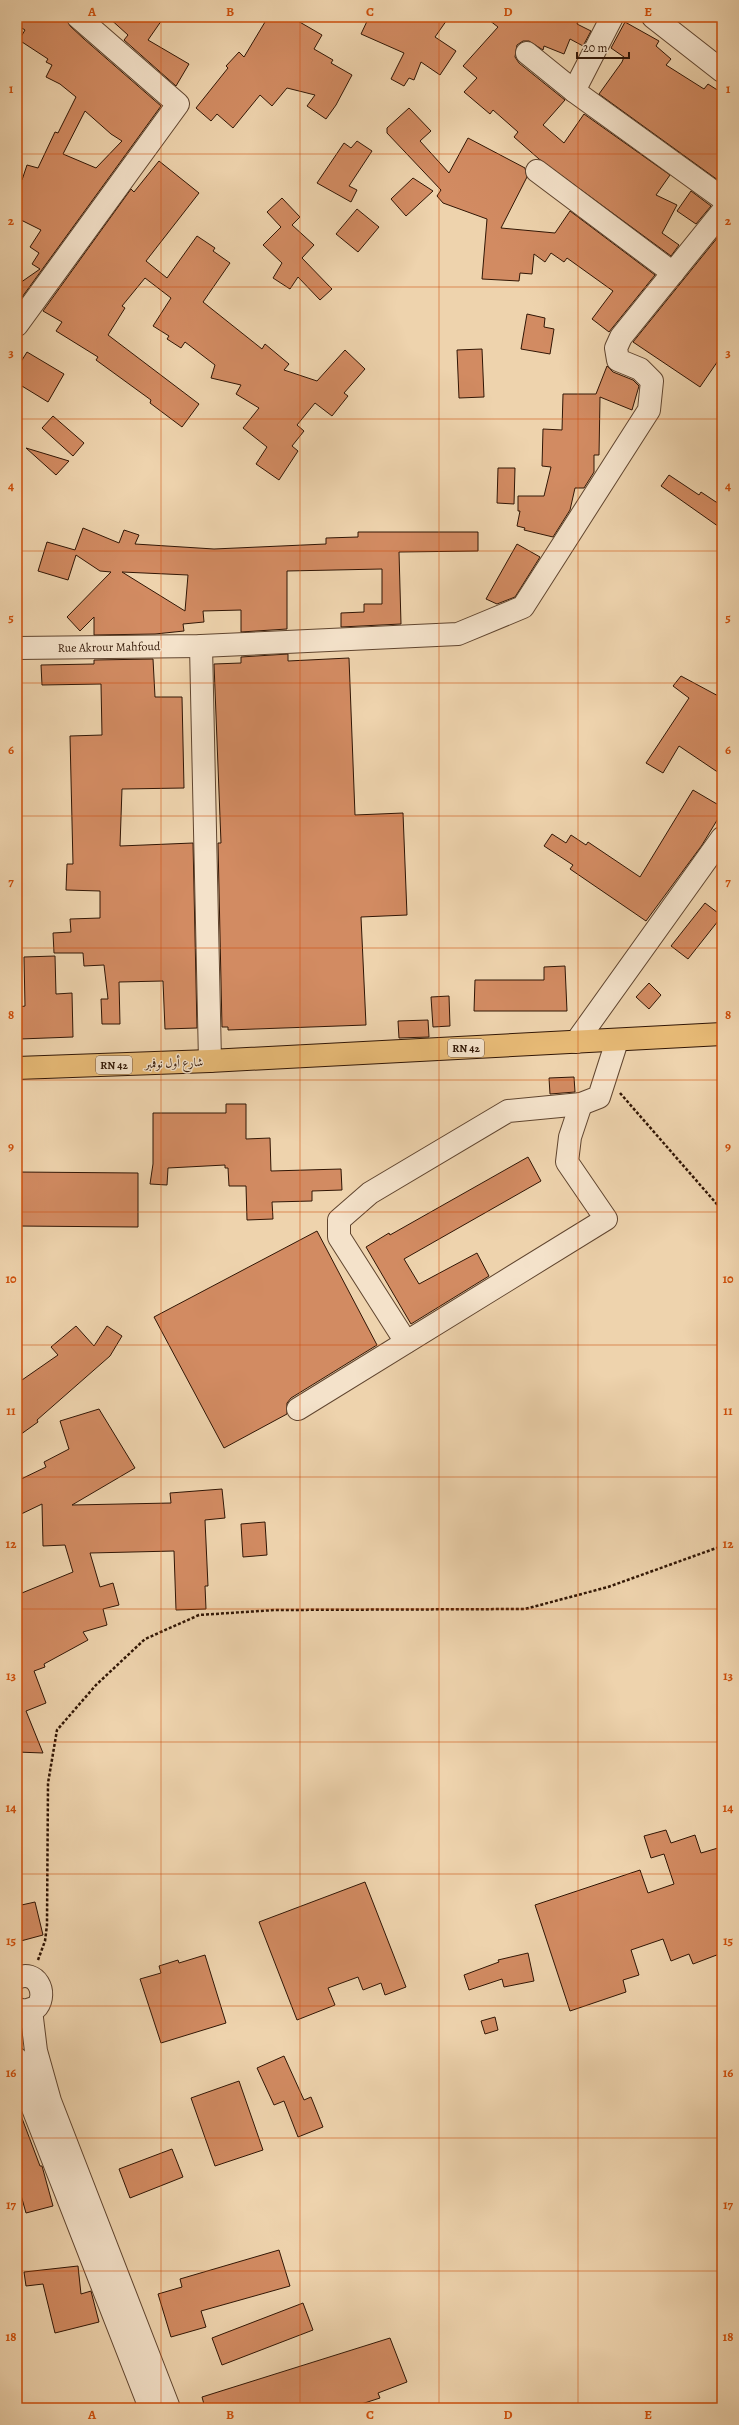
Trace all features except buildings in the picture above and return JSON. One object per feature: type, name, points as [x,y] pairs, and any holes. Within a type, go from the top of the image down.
[{"type":"main road","name":"RN 42","points":[[210,1061],[618,1041],[719,1030]]},
{"type":"main road","name":"شارع أول نوفمبر","points":[[17,1068],[210,1061]]},
{"type":"street","points":[[17,325],[178,104],[78,17]]},
{"type":"street","points":[[574,91],[612,17]]},
{"type":"street","points":[[653,17],[722,71]]},
{"type":"street","points":[[527,53],[574,91],[722,198]]},
{"type":"street","points":[[537,171],[673,273],[722,212]]},
{"type":"street","name":"Rue Akrour Mahfoud","points":[[17,648],[201,646],[458,634],[523,607],[649,410],[652,380],[640,369],[618,360],[616,348],[621,337],[673,273]]},
{"type":"street","points":[[201,646],[210,1061]]},
{"type":"street","points":[[576,1042],[722,838]]},
{"type":"street","points":[[406,1342],[339,1237],[339,1220],[370,1193],[508,1111],[581,1104],[599,1097],[618,1041]]},
{"type":"street","points":[[298,1409],[606,1219],[567,1162],[570,1138],[581,1104]]},
{"type":"street","points":[[25,1978],[41,1986],[43,1991],[40,2002],[24,2009],[48,2096],[169,2408]]},
{"type":"street","points":[[17,2058],[32,2106],[150,2408]]},
{"type":"path","points":[[605,1077],[722,1210]]},
{"type":"path","points":[[25,1978],[45,1941],[47,1925],[48,1783],[57,1730],[96,1685],[144,1639],[198,1615],[275,1610],[526,1609],[608,1587],[722,1546]]}]
